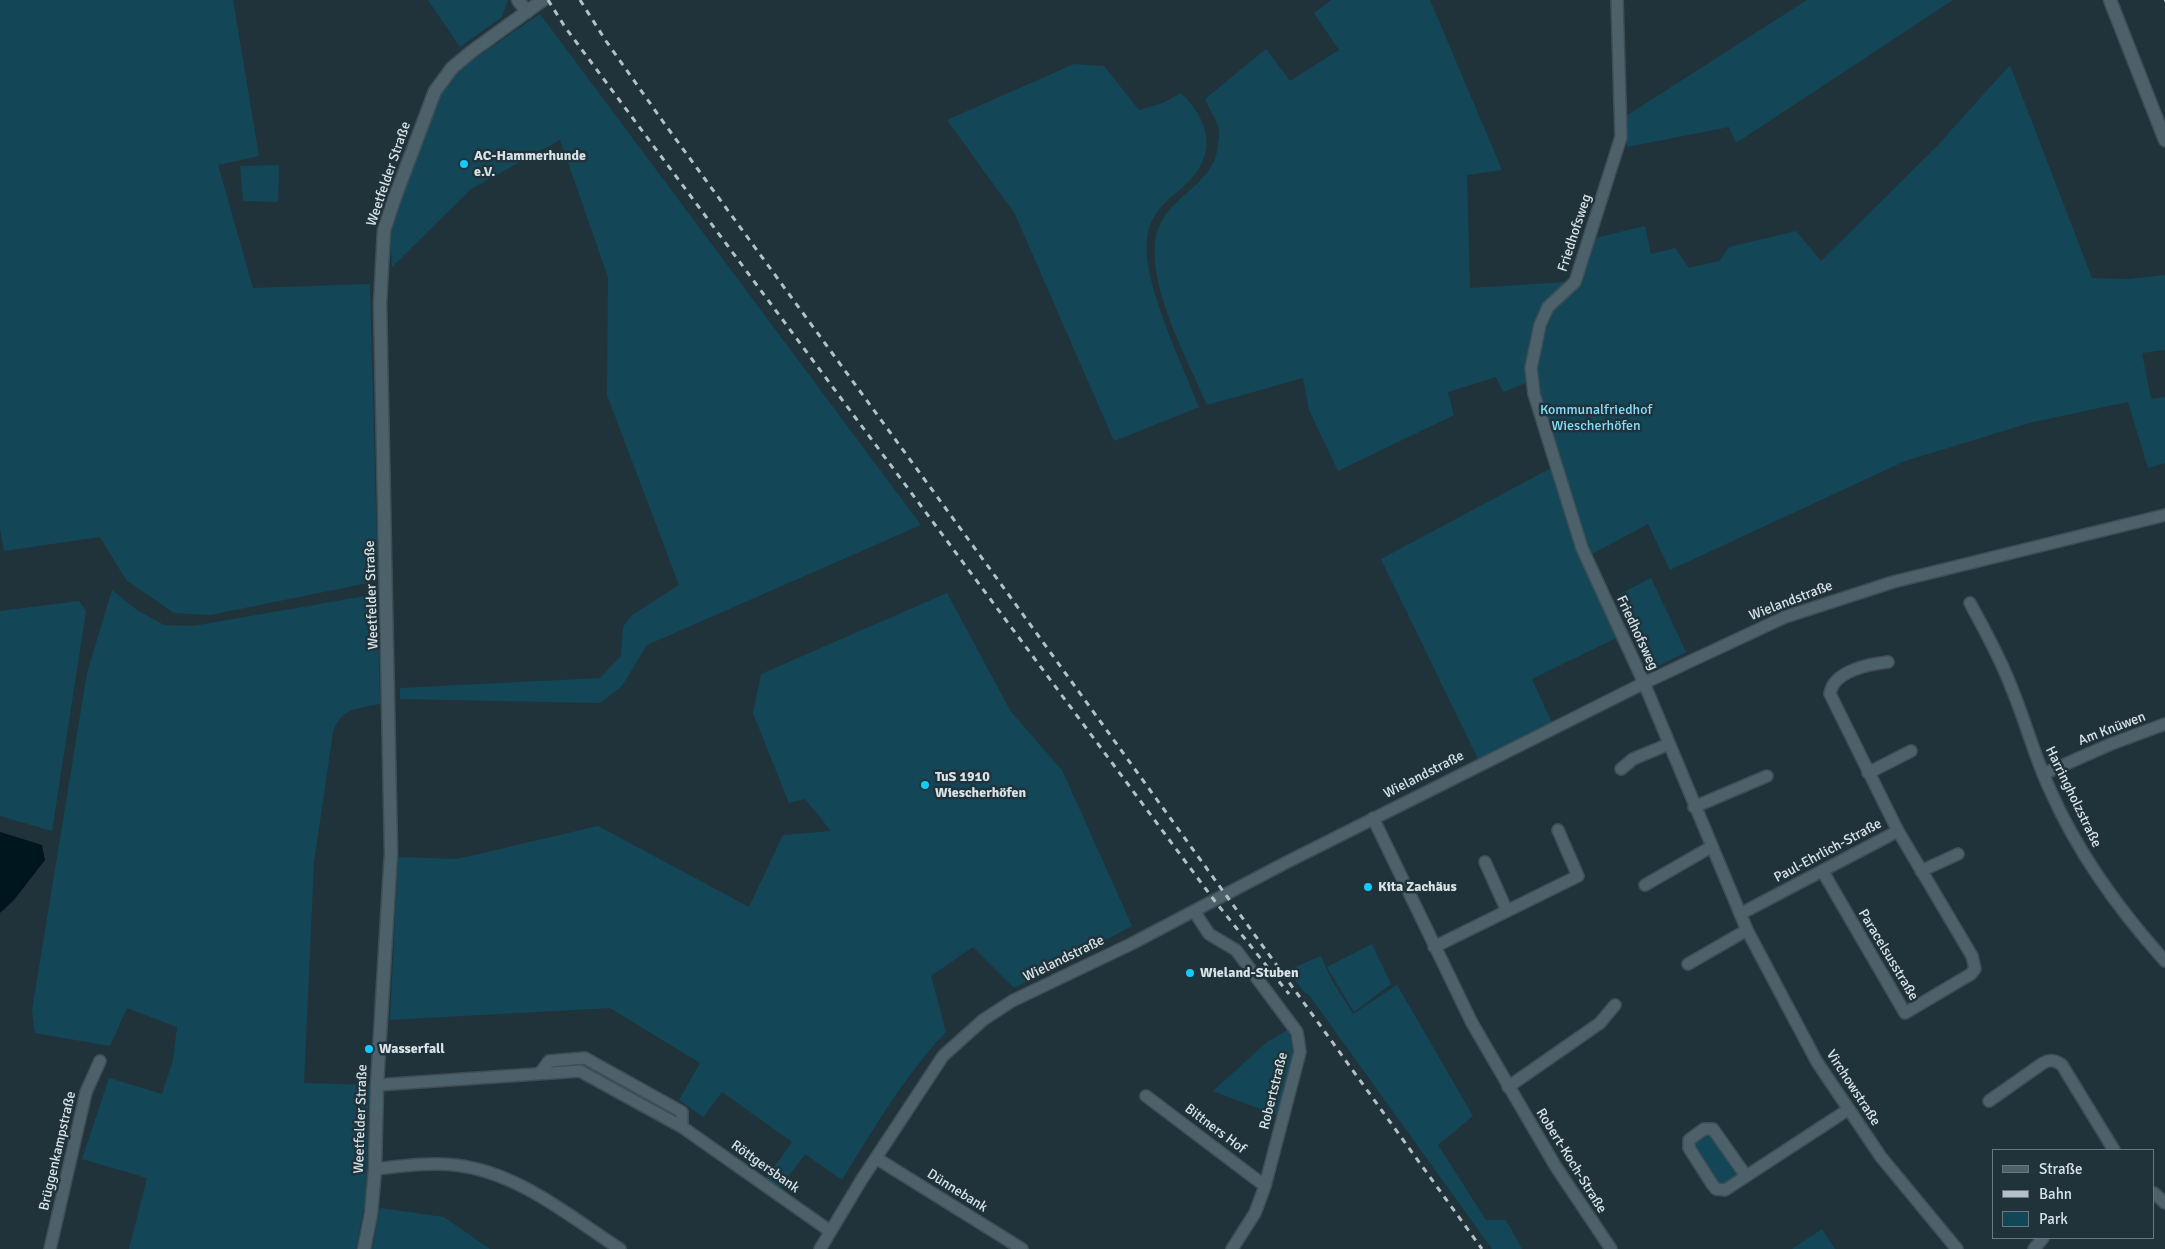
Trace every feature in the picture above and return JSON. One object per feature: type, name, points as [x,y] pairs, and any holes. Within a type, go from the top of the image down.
[{"type":"street","points":[[518,0],[527,12]]},
{"type":"street","name":"Weetfelder Straße","points":[[364,1249],[371,1214],[375,1169],[377,1085],[391,852],[380,304],[384,230],[426,114],[440,82],[471,52],[544,0]]},
{"type":"street","name":"Friedhofsweg","points":[[1617,0],[1621,136],[1575,282],[1548,307],[1540,325],[1531,368],[1534,394],[1582,548],[1644,683]]},
{"type":"street","points":[[2110,0],[2165,140]]},
{"type":"street","name":"Wielandstraße","points":[[820,1249],[876,1158],[943,1056],[983,1020],[1012,1001],[1194,912],[1373,818],[1644,683],[1768,624],[1815,606],[1893,582],[2165,515]]},
{"type":"street","name":"Harringholzstraße","points":[[1970,604],[2012,688],[2043,774],[2092,868],[2136,928],[2164,959]]},
{"type":"street","name":"Paul-Ehrlich-Straße","points":[[1740,914],[1898,831],[1830,694],[1831,686],[1840,677],[1872,663],[1888,662]]},
{"type":"street","name":"Virchowstraße","points":[[1644,683],[1694,807],[1747,930],[1817,1062],[1881,1157],[1957,1249]]},
{"type":"street","name":"Am Knüwen","points":[[2043,774],[2111,744],[2165,724]]},
{"type":"street","points":[[1621,769],[1632,759],[1669,744]]},
{"type":"street","points":[[1868,773],[1911,751]]},
{"type":"street","points":[[1694,807],[1767,776]]},
{"type":"street","name":"Robert-Koch-Straße","points":[[1373,818],[1434,947],[1508,1087],[1556,1166],[1611,1249]]},
{"type":"street","points":[[1434,947],[1578,876],[1558,830]]},
{"type":"street","name":"Paracelsusstraße","points":[[1823,872],[1905,1013],[1971,974],[1975,969],[1972,956],[1898,831]]},
{"type":"street","points":[[1645,885],[1711,847]]},
{"type":"street","points":[[1921,871],[1958,854]]},
{"type":"street","points":[[1485,862],[1507,911]]},
{"type":"street","name":"Robertstraße","points":[[1194,912],[1209,934],[1236,950],[1297,1032],[1300,1041],[1300,1052],[1265,1186],[1255,1213],[1232,1249]]},
{"type":"street","points":[[1688,964],[1747,930]]},
{"type":"street","points":[[1508,1087],[1600,1023],[1615,1005]]},
{"type":"street","name":"Röttgersbank","points":[[541,1072],[549,1061],[585,1058],[682,1112],[682,1127]]},
{"type":"street","points":[[1989,1101],[2043,1062],[2048,1060],[2056,1061],[2062,1066],[2113,1149]]},
{"type":"street","name":"Brüggenkampstraße","points":[[50,1249],[86,1092],[100,1061]]},
{"type":"street","name":"Röttgersbank","points":[[377,1085],[541,1072],[580,1071],[682,1127],[830,1231]]},
{"type":"street","points":[[610,1087],[617,1075]]},
{"type":"street","points":[[630,1098],[636,1086]]},
{"type":"street","name":"Bittners Hof","points":[[1146,1096],[1265,1186]]},
{"type":"street","points":[[1746,1176],[1713,1129],[1704,1129],[1689,1140],[1689,1148],[1716,1189],[1725,1190],[1849,1110]]},
{"type":"street","name":"Dünnebank","points":[[876,1158],[1022,1249]]},
{"type":"street","points":[[375,1169],[424,1164],[454,1165],[499,1176],[527,1189],[620,1249]]},
{"type":"street","points":[[2155,1194],[2165,1203]]},
{"type":"street","points":[[2034,1249],[2042,1239]]},
{"type":"green space","points":[[0,0],[233,0],[259,156],[218,165],[253,288],[370,284],[378,581],[210,615],[174,613],[126,580],[100,537],[4,551],[0,529]]},
{"type":"green space","points":[[428,0],[508,0],[502,17],[460,47]]},
{"type":"green space","points":[[1331,0],[1430,0],[1502,170],[1467,175],[1470,288],[1567,282],[1550,297],[1539,318],[1528,382],[1503,392],[1496,377],[1448,392],[1454,415],[1338,471],[1309,410],[1303,378],[1207,405],[1172,326],[1158,283],[1155,263],[1155,244],[1159,228],[1166,215],[1207,173],[1214,160],[1219,130],[1205,99],[1266,49],[1290,81],[1339,50],[1314,13]]},
{"type":"green space","points":[[1807,0],[1953,0],[1736,143],[1729,127],[1627,147],[1626,116]]},
{"type":"green space","points":[[540,14],[921,525],[647,645],[622,686],[600,703],[400,699],[400,688],[600,678],[621,656],[623,627],[632,615],[679,585],[607,395],[608,277],[560,140],[471,189],[392,267],[390,229],[433,108],[456,71]]},
{"type":"green space","points":[[1074,64],[1104,66],[1139,110],[1163,103],[1181,93],[1197,113],[1206,134],[1207,146],[1199,168],[1191,179],[1158,211],[1153,218],[1147,238],[1150,277],[1165,323],[1199,407],[1114,441],[1015,214],[947,120]]},
{"type":"green space","name":"Kommunalfriedhof Wiescherhöfen","points":[[2010,65],[2092,278],[2128,279],[2165,275],[2165,350],[2142,353],[2151,399],[2165,397],[2165,463],[2148,468],[2128,402],[2033,422],[1905,461],[1670,570],[1648,524],[1590,555],[1534,377],[1546,330],[1555,305],[1576,288],[1595,238],[1645,226],[1651,254],[1675,248],[1689,268],[1719,261],[1729,247],[1796,231],[1821,261],[1937,146]]},
{"type":"green space","points":[[279,165],[278,202],[243,201],[240,166]]},
{"type":"green space","points":[[1553,467],[1618,637],[1532,679],[1552,723],[1478,759],[1381,559]]},
{"type":"green space","points":[[1651,578],[1686,652],[1656,667],[1620,594]]},
{"type":"green space","points":[[112,590],[137,610],[164,625],[193,626],[377,594],[380,704],[357,708],[345,713],[333,732],[314,862],[304,1083],[369,1085],[366,1197],[356,1249],[129,1249],[147,1178],[82,1159],[109,1078],[162,1094],[173,1060],[177,1027],[127,1008],[110,1046],[35,1033],[32,1010],[87,673]]},
{"type":"green space","points":[[947,593],[1011,712],[1062,770],[1132,926],[1014,988],[973,947],[931,976],[946,1032],[903,1084],[842,1180],[805,1154],[779,1189],[765,1180],[792,1142],[722,1092],[703,1117],[679,1100],[700,1063],[610,1008],[390,1020],[398,857],[457,859],[598,826],[749,907],[783,835],[831,831],[805,799],[789,803],[753,713],[761,674]]},
{"type":"green space","points":[[79,601],[86,611],[52,831],[0,816],[0,611]]},
{"type":"green space","points":[[1372,944],[1391,984],[1354,1012],[1327,967]]},
{"type":"green space","points":[[1321,956],[1331,979],[1353,1014],[1397,985],[1473,1116],[1438,1145],[1486,1220],[1506,1220],[1522,1249],[1492,1249],[1309,995],[1304,992],[1288,970]]},
{"type":"green space","points":[[1288,1030],[1291,1040],[1292,1061],[1278,1116],[1213,1091],[1267,1042]]},
{"type":"green space","points":[[1709,1132],[1737,1171],[1737,1176],[1726,1185],[1718,1183],[1695,1149],[1694,1142]]},
{"type":"green space","points":[[380,1208],[444,1217],[490,1249],[372,1249]]},
{"type":"green space","points":[[1822,1229],[1835,1249],[1792,1249]]},
{"type":"shaded area","points":[[0,832],[42,845],[45,860],[14,900],[0,913]]},
{"type":"railway","points":[[548,0],[565,27],[1214,900],[1289,994]]},
{"type":"railway","points":[[580,0],[606,41],[664,123],[998,580],[1482,1249]]},
{"type":"place","name":"AC-Hammerhunde e.V.","points":[[464,164]]},
{"type":"place","name":"TuS 1910 Wiescherhöfen","points":[[925,785]]},
{"type":"place","name":"Kita Zachäus","points":[[1368,887]]},
{"type":"place","name":"Wieland-Stuben","points":[[1190,973]]},
{"type":"place","name":"Wasserfall","points":[[369,1049]]}]
